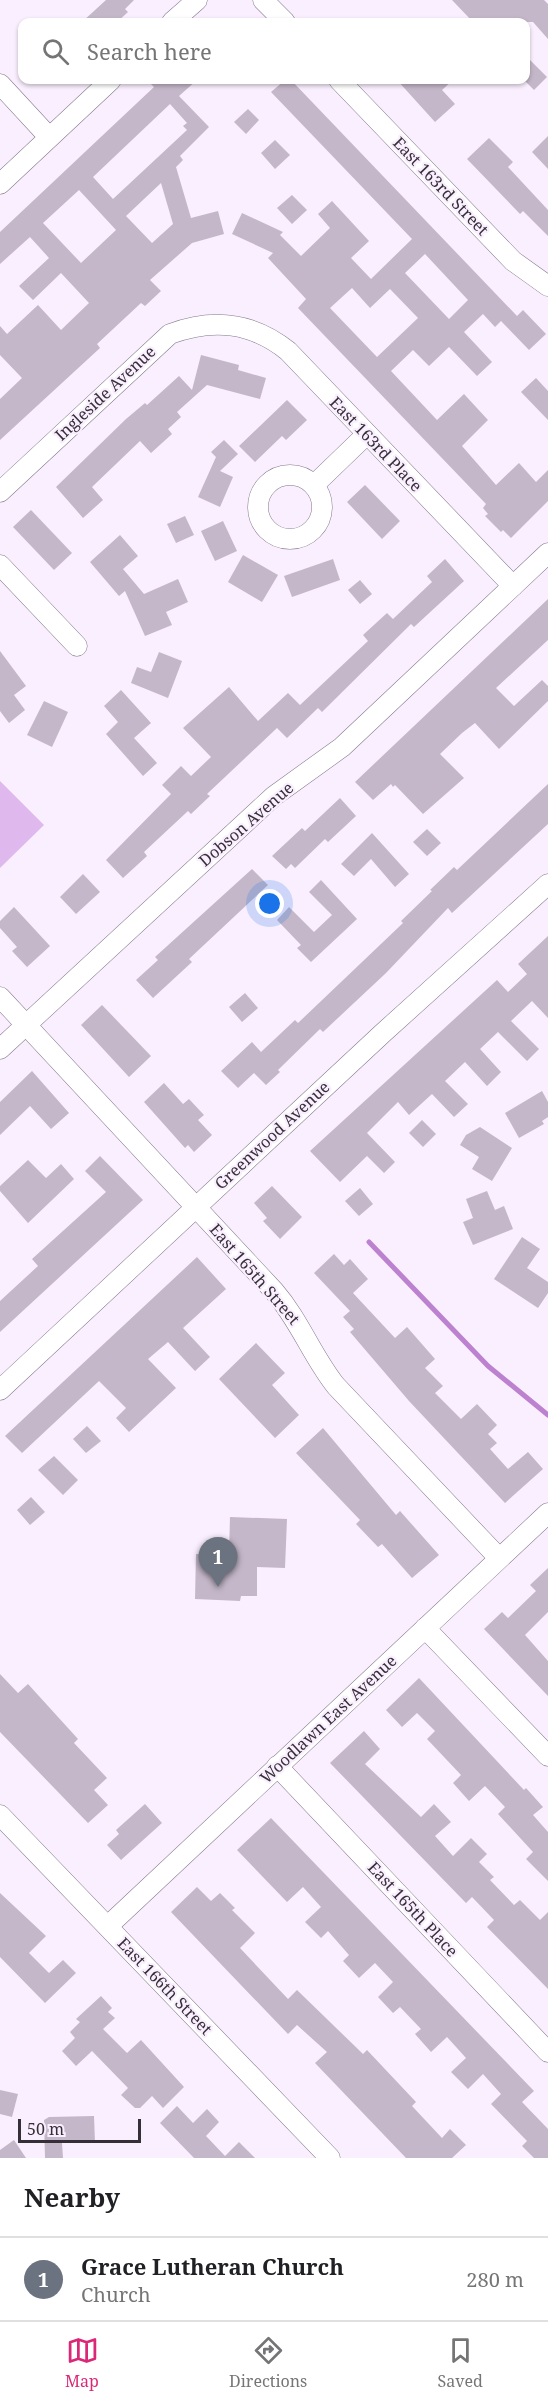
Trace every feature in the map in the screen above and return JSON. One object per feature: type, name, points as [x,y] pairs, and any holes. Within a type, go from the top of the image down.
[{"type":"street","points":[[177,18],[197,0]]},
{"type":"street","points":[[263,0],[281,18]]},
{"type":"street","points":[[0,84],[49,137]]},
{"type":"street","points":[[0,184],[107,84]]},
{"type":"street","name":"East 163rd Street","points":[[343,84],[513,261],[548,286]]},
{"type":"street","name":"Ingleside Avenue","points":[[0,492],[170,334],[206,324],[225,324]]},
{"type":"street","name":"East 163rd Place","points":[[225,324],[254,329],[272,338],[288,351],[513,586]]},
{"type":"street","points":[[314,485],[367,434]]},
{"type":"street","name":"Dobson Avenue","points":[[0,1049],[273,796],[342,747],[548,553]]},
{"type":"street","points":[[0,565],[77,646]]},
{"type":"street","name":"Greenwood Avenue","points":[[0,1390],[196,1206],[548,885]]},
{"type":"street","name":"East 165th Street","points":[[0,997],[288,1306],[336,1386],[499,1558]]},
{"type":"street","name":"Woodlawn East Avenue","points":[[108,1926],[548,1513]]},
{"type":"street","points":[[425,1628],[548,1756]]},
{"type":"street","name":"East 165th Place","points":[[278,1766],[548,2052]]},
{"type":"street","name":"East 166th Street","points":[[0,1815],[330,2158]]},
{"type":"shaded area","points":[[0,781],[44,825],[0,868]]},
{"type":"building","points":[[106,0],[134,0],[125,9],[128,12],[121,18],[86,18]]},
{"type":"building","points":[[452,0],[544,0],[548,4],[548,39],[533,22],[530,22],[530,18],[469,18]]},
{"type":"building","points":[[530,60],[547,77],[534,90],[528,84],[530,84]]},
{"type":"building","points":[[151,84],[192,84],[179,96],[209,127],[180,156],[183,160],[176,167],[191,218],[218,211],[224,234],[192,243],[150,280],[161,291],[145,306],[141,303],[97,344],[100,348],[0,440],[0,399],[22,378],[0,355],[0,326],[7,334],[38,305],[61,330],[89,303],[61,273],[33,300],[19,286],[49,258],[30,237],[0,264],[0,232],[154,87]],"holes":[[[170,104],[187,123],[183,126],[187,130],[113,199],[93,177]],[[161,183],[173,224],[152,243],[126,216]],[[79,190],[116,230],[81,263],[43,223]]]},
{"type":"building","points":[[280,84],[295,84],[517,316],[523,310],[546,334],[529,350],[501,321],[495,327],[483,314],[464,332],[492,362],[477,376],[449,347],[429,366],[413,350],[391,371],[437,420],[464,394],[488,420],[462,446],[496,485],[519,463],[536,482],[548,470],[548,501],[511,538],[503,530],[501,532],[485,516],[488,514],[483,508],[486,504],[298,308],[306,299],[268,258],[273,253],[232,234],[242,213],[283,232],[280,235],[301,256],[330,228],[318,214],[332,201],[369,241],[351,258],[371,279],[412,239],[271,92]],"holes":[[[425,254],[468,300],[449,319],[405,273]],[[352,288],[370,308],[390,289],[418,318],[377,357],[330,308]]]},
{"type":"building","points":[[401,84],[449,84],[442,90],[455,104],[435,122]]},
{"type":"building","points":[[248,109],[259,120],[246,134],[234,122]]},
{"type":"building","points":[[548,136],[548,169],[532,152]]},
{"type":"building","points":[[489,138],[513,162],[508,167],[548,210],[548,236],[523,211],[520,214],[467,159]]},
{"type":"building","points":[[275,140],[290,155],[275,169],[261,153]]},
{"type":"building","points":[[292,195],[307,210],[292,224],[277,208]]},
{"type":"building","points":[[201,355],[239,365],[238,370],[266,378],[260,399],[207,385],[177,412],[181,417],[168,429],[172,434],[151,453],[140,441],[92,487],[103,500],[83,518],[56,487],[126,419],[145,403],[147,405],[179,376],[192,390]]},
{"type":"building","points":[[536,378],[548,391],[548,420],[521,392]]},
{"type":"building","points":[[287,400],[307,420],[286,440],[282,436],[255,462],[239,446]]},
{"type":"building","points":[[224,440],[238,454],[220,471],[233,477],[220,507],[198,497],[216,457],[211,452]]},
{"type":"building","points":[[365,485],[400,521],[382,539],[347,502]]},
{"type":"building","points":[[31,510],[72,553],[54,570],[13,527]]},
{"type":"building","points":[[185,516],[194,535],[176,543],[167,524]]},
{"type":"building","points":[[223,521],[237,551],[215,561],[201,531]]},
{"type":"building","points":[[120,535],[138,556],[123,569],[144,594],[178,579],[188,602],[166,612],[172,625],[145,636],[125,591],[119,596],[90,562]]},
{"type":"building","points":[[243,555],[278,575],[262,602],[228,582]]},
{"type":"building","points":[[333,559],[340,580],[292,597],[284,576]]},
{"type":"building","points":[[445,559],[464,581],[414,627],[411,624],[322,712],[318,708],[287,738],[277,728],[207,794],[210,796],[191,814],[188,811],[144,852],[147,856],[123,878],[106,860],[171,794],[162,785],[181,766],[191,776],[211,757],[183,728],[229,687],[258,721],[288,693],[300,705],[368,641],[363,635],[387,613],[393,619],[432,582],[427,576]]},
{"type":"building","points":[[360,580],[372,594],[360,604],[348,590]]},
{"type":"building","points":[[548,599],[548,640],[496,688],[514,706],[542,680],[548,686],[548,701],[499,749],[475,723],[462,733],[440,754],[464,778],[423,814],[395,785],[393,787],[391,784],[373,800],[355,782]]},
{"type":"building","points":[[0,651],[26,686],[14,695],[25,710],[9,723],[0,711]]},
{"type":"building","points":[[159,652],[182,661],[168,698],[131,683],[137,667],[151,672]]},
{"type":"building","points":[[121,690],[151,723],[134,738],[157,763],[143,776],[106,734],[118,722],[104,706]]},
{"type":"building","points":[[44,701],[68,712],[52,747],[27,735]]},
{"type":"building","points":[[548,784],[548,824],[452,913],[448,908],[386,973],[323,1032],[320,1029],[266,1085],[254,1073],[238,1088],[221,1071],[252,1042],[261,1052],[295,1020],[298,1023],[403,923],[401,921],[454,867],[457,870]]},
{"type":"building","points":[[340,798],[356,816],[328,842],[325,839],[295,868],[291,864],[286,869],[272,856],[302,828],[305,831]]},
{"type":"building","points":[[427,829],[441,843],[427,856],[413,842]]},
{"type":"building","points":[[372,833],[409,874],[395,887],[371,859],[354,876],[341,864]]},
{"type":"building","points":[[252,869],[268,885],[189,959],[192,962],[153,998],[136,980],[158,960],[155,957]]},
{"type":"building","points":[[83,874],[100,892],[76,914],[60,897]]},
{"type":"building","points":[[321,880],[357,919],[311,962],[297,948],[301,945],[277,920],[289,907],[314,932],[332,915],[309,892]]},
{"type":"building","points":[[14,907],[50,946],[27,967],[12,951],[17,947],[0,928],[0,921]]},
{"type":"building","points":[[548,936],[548,1018],[532,1001],[511,1021],[539,1049],[527,1061],[498,1032],[480,1049],[501,1072],[487,1086],[465,1062],[445,1081],[468,1104],[454,1117],[432,1094],[409,1115],[398,1102],[367,1133],[395,1162],[384,1173],[367,1156],[340,1182],[310,1151],[497,980],[508,992],[527,974],[518,964]]},
{"type":"building","points":[[245,993],[258,1008],[242,1022],[229,1007]]},
{"type":"building","points":[[102,1005],[151,1056],[129,1077],[81,1025]]},
{"type":"building","points":[[32,1071],[69,1113],[51,1129],[30,1106],[0,1135],[0,1102]]},
{"type":"building","points":[[164,1083],[183,1104],[189,1099],[204,1115],[198,1120],[212,1135],[194,1152],[188,1145],[185,1148],[144,1102]]},
{"type":"building","points":[[542,1091],[548,1102],[548,1117],[542,1121],[544,1124],[519,1138],[505,1113]]},
{"type":"building","points":[[422,1120],[436,1134],[423,1147],[409,1133]]},
{"type":"building","points":[[480,1127],[512,1148],[492,1181],[472,1169],[479,1157],[460,1145],[466,1135]]},
{"type":"building","points":[[100,1156],[143,1200],[0,1332],[0,1301],[38,1266],[32,1259],[106,1192],[85,1171]]},
{"type":"building","points":[[28,1160],[46,1178],[61,1164],[74,1179],[28,1223],[0,1191],[0,1186]]},
{"type":"building","points":[[272,1186],[302,1217],[280,1239],[263,1221],[267,1218],[254,1203]]},
{"type":"building","points":[[360,1188],[373,1204],[359,1216],[345,1201]]},
{"type":"building","points":[[487,1191],[495,1210],[504,1206],[513,1229],[473,1245],[463,1222],[473,1218],[466,1199]]},
{"type":"building","points":[[522,1237],[540,1249],[527,1268],[548,1282],[548,1293],[538,1308],[494,1279]]},
{"type":"building","points":[[334,1254],[344,1265],[350,1259],[368,1279],[353,1293],[395,1338],[407,1327],[435,1359],[425,1368],[443,1386],[435,1393],[461,1419],[477,1404],[497,1425],[488,1434],[497,1443],[490,1449],[508,1469],[528,1452],[543,1469],[505,1503],[409,1401],[350,1332],[354,1329],[343,1317],[350,1311],[314,1273]]},
{"type":"building","points":[[197,1257],[226,1289],[183,1328],[210,1357],[195,1371],[168,1342],[148,1359],[176,1388],[129,1432],[116,1418],[126,1408],[99,1381],[22,1453],[5,1436]]},
{"type":"building","points":[[256,1343],[285,1373],[272,1385],[299,1415],[275,1438],[219,1379]]},
{"type":"building","points":[[87,1426],[101,1441],[86,1453],[73,1439]]},
{"type":"building","points":[[323,1428],[396,1515],[400,1511],[439,1555],[412,1578],[382,1544],[378,1547],[356,1524],[360,1520],[296,1453]]},
{"type":"building","points":[[54,1456],[78,1480],[63,1495],[38,1470]]},
{"type":"building","points":[[31,1497],[45,1512],[30,1525],[17,1510]]},
{"type":"building","points":[[230,1517],[287,1519],[285,1568],[257,1567],[257,1596],[241,1596],[240,1601],[195,1599],[196,1554],[229,1555]]},
{"type":"building","points":[[548,1568],[548,1612],[525,1635],[548,1661],[548,1696],[484,1629],[502,1612],[508,1618],[536,1591],[530,1585]]},
{"type":"building","points":[[0,1674],[18,1693],[28,1684],[78,1739],[74,1743],[107,1778],[94,1790],[108,1805],[88,1823],[0,1732]]},
{"type":"building","points":[[419,1678],[524,1790],[526,1788],[543,1807],[533,1815],[548,1832],[548,1881],[526,1859],[533,1852],[498,1814],[505,1807],[485,1786],[469,1801],[453,1783],[461,1775],[427,1739],[435,1731],[417,1713],[402,1727],[386,1710]]},
{"type":"building","points":[[364,1731],[380,1749],[365,1764],[421,1817],[434,1804],[451,1822],[435,1836],[453,1856],[471,1838],[487,1854],[479,1862],[494,1877],[490,1880],[514,1905],[520,1900],[540,1920],[548,1912],[548,1989],[487,1927],[494,1920],[472,1897],[466,1903],[330,1763]]},
{"type":"building","points":[[145,1804],[162,1823],[121,1860],[107,1845],[119,1834],[116,1830]]},
{"type":"building","points":[[271,1818],[534,2091],[522,2102],[548,2129],[548,2158],[534,2158],[522,2146],[527,2141],[491,2104],[501,2094],[483,2074],[468,2089],[451,2072],[466,2058],[447,2037],[431,2052],[415,2034],[421,2029],[400,2007],[393,2013],[378,1997],[393,1982],[375,1963],[359,1978],[343,1961],[349,1955],[328,1931],[321,1938],[305,1922],[321,1907],[303,1887],[287,1902],[237,1850]]},
{"type":"building","points":[[197,1887],[211,1901],[220,1893],[235,1908],[232,1910],[255,1933],[240,1948],[288,1999],[297,1990],[363,2054],[367,2050],[416,2102],[412,2106],[442,2138],[450,2129],[466,2145],[452,2158],[406,2158],[315,2063],[327,2052],[297,2025],[288,2034],[171,1912]]},
{"type":"building","points":[[0,1893],[46,1936],[29,1953],[49,1973],[63,1960],[76,1973],[45,2003],[0,1957]]},
{"type":"building","points":[[101,1996],[112,2008],[108,2012],[115,2018],[103,2029],[127,2053],[141,2040],[184,2087],[163,2108],[152,2096],[140,2108],[135,2108],[121,2095],[128,2088],[92,2051],[76,2066],[62,2051],[75,2038],[70,2032],[80,2022],[76,2019]]},
{"type":"building","points":[[0,2090],[18,2094],[12,2117],[0,2114]]},
{"type":"building","points":[[177,2106],[193,2123],[207,2109],[219,2122],[206,2136],[225,2156],[239,2142],[255,2158],[194,2158],[160,2123]]},
{"type":"building","points":[[94,2116],[95,2143],[62,2143],[63,2158],[45,2158],[44,2120],[49,2117]]},
{"type":"building","points":[[14,2140],[26,2158],[0,2158],[0,2150]]},
{"type":"waterway","points":[[369,1242],[488,1366],[548,1415]]},
{"type":"place","name":"Grace Lutheran Church","points":[[218,1587]]}]
